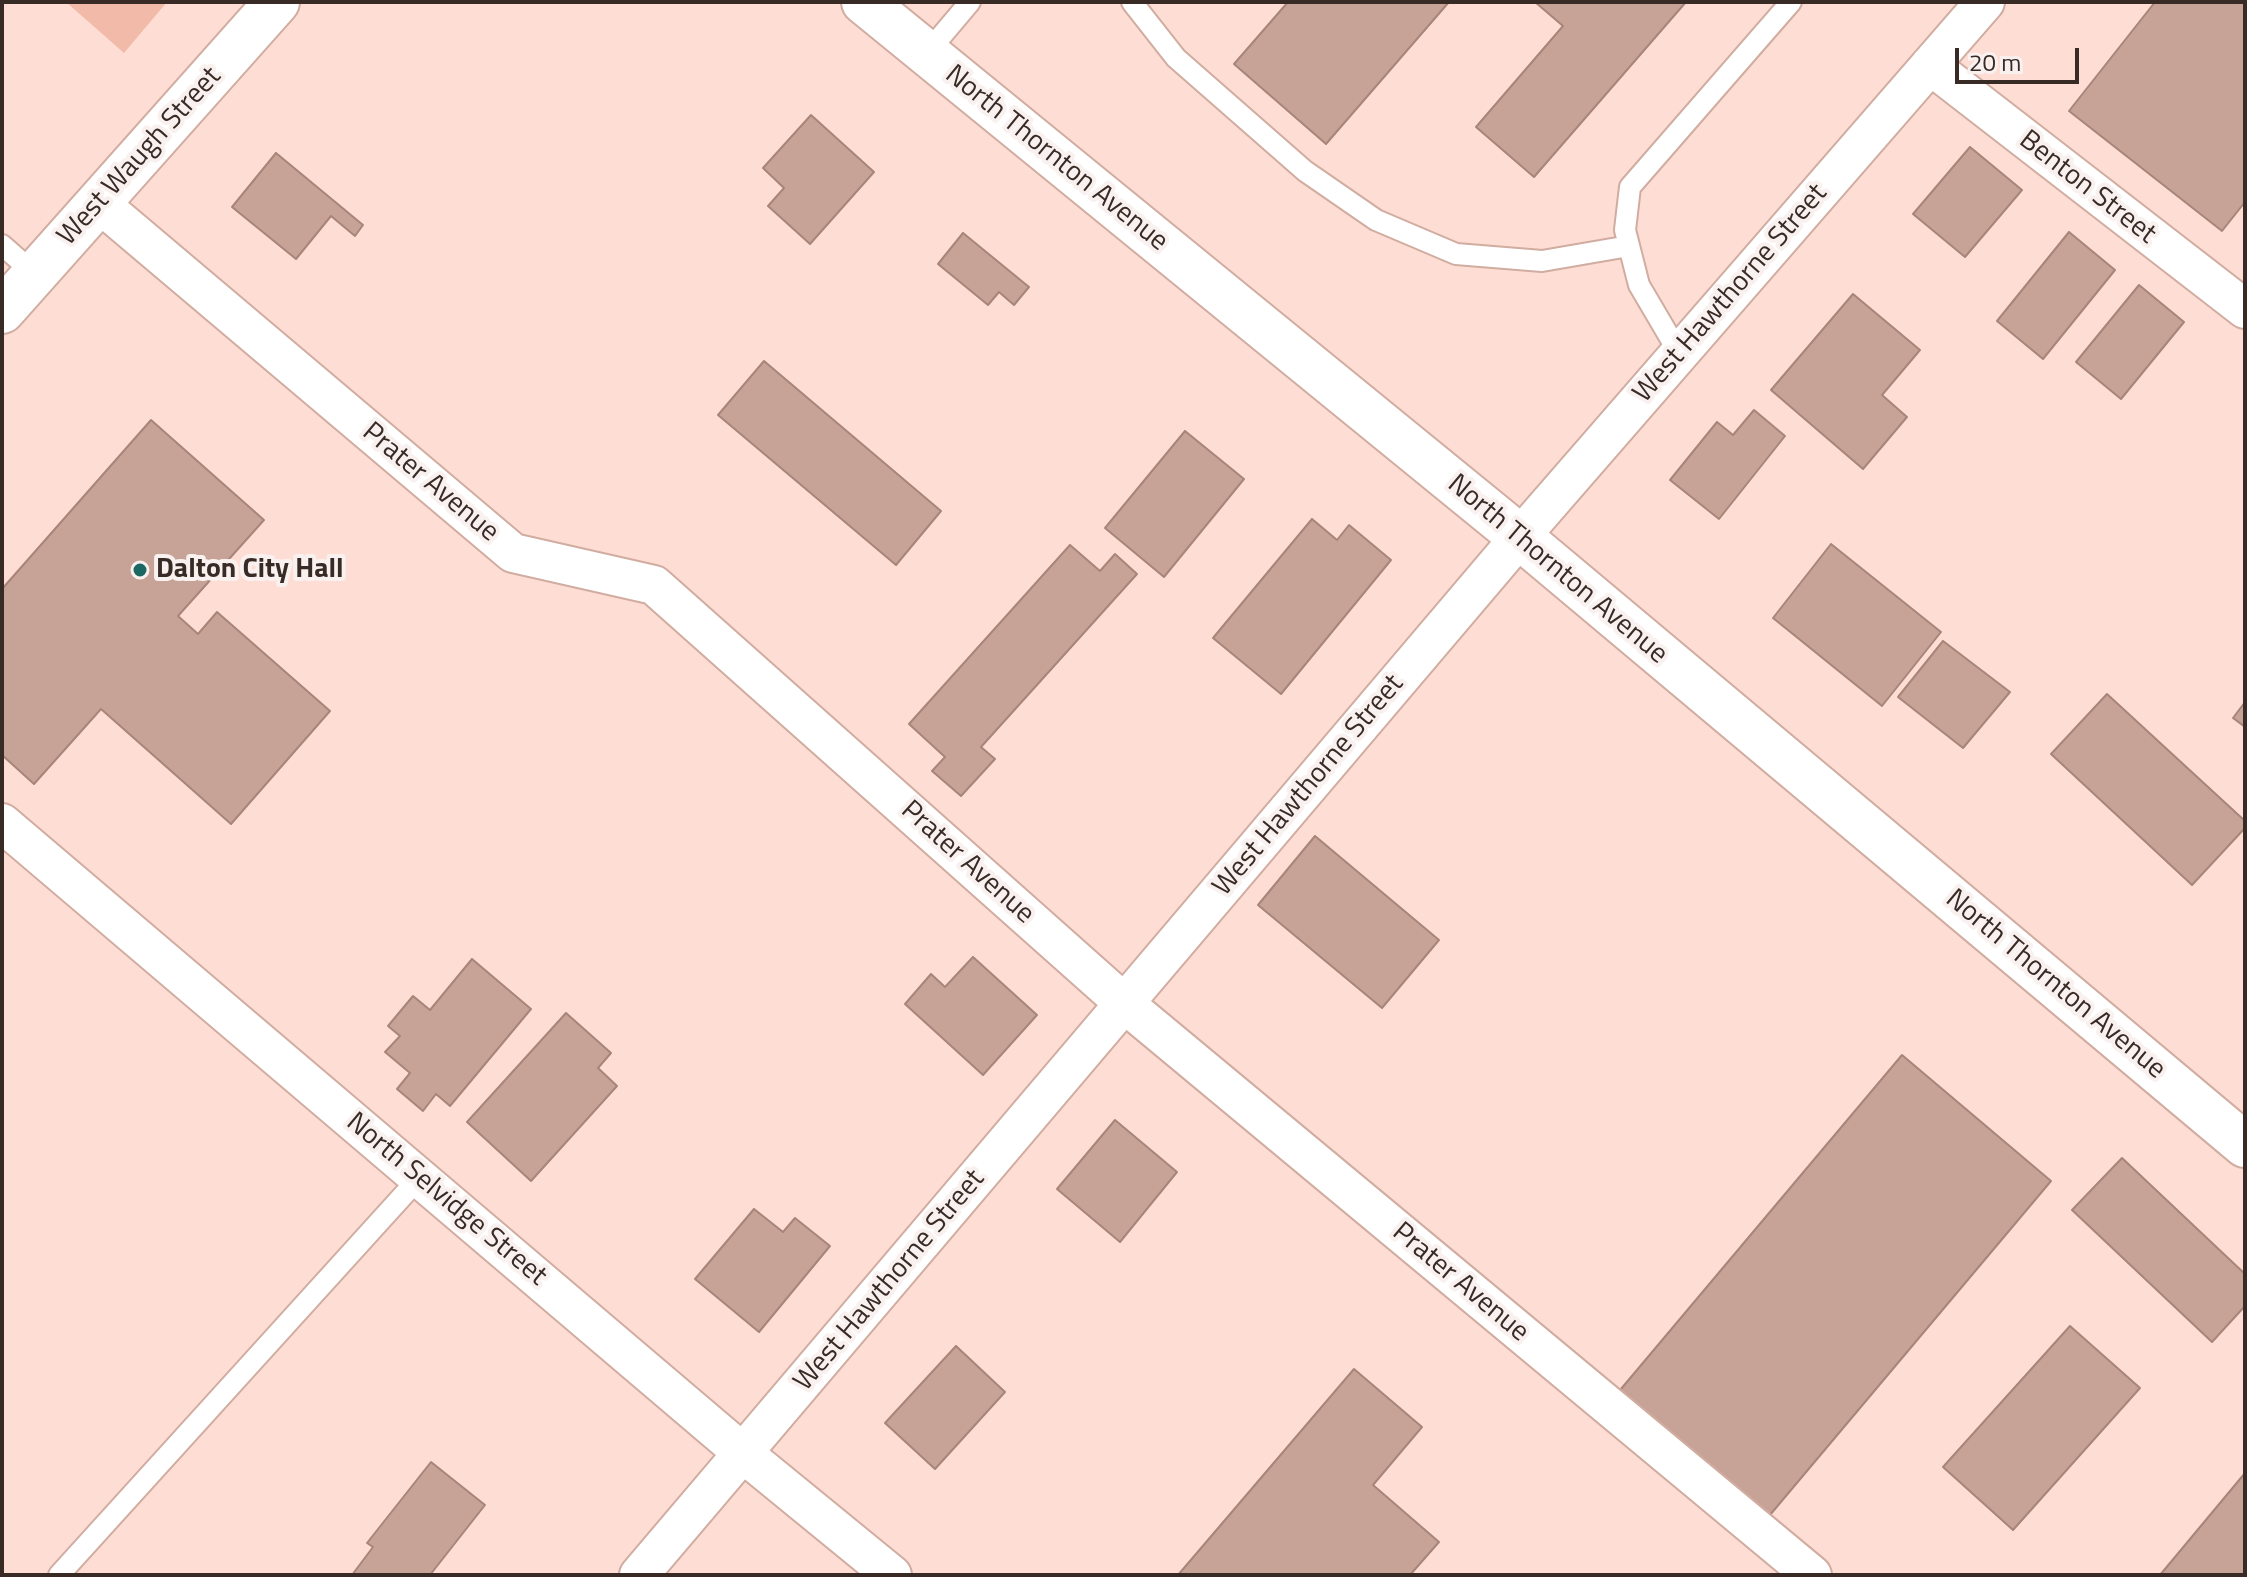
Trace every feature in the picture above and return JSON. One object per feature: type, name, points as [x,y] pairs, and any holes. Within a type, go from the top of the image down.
[{"type":"main road","name":"West Waugh Street","points":[[2,311],[277,2]]},
{"type":"main road","name":"North Thornton Avenue","points":[[864,2],[1520,537],[2245,1145]]},
{"type":"street","name":"West Hawthorne Street","points":[[639,1575],[1520,537],[1985,2]]},
{"type":"street","name":"Benton Street","points":[[1930,65],[2245,309]]},
{"type":"street","name":"Prater Avenue","points":[[99,203],[513,553],[654,585],[1125,1004],[1812,1575]]},
{"type":"street","name":"North Selvidge Street","points":[[2,823],[744,1454],[892,1575]]},
{"type":"lane","points":[[927,53],[970,2]]},
{"type":"lane","points":[[1132,2],[1176,58],[1305,171],[1376,220],[1456,254],[1542,261],[1629,246]]},
{"type":"lane","points":[[1679,353],[1639,285],[1625,230],[1630,187],[1791,2]]},
{"type":"lane","points":[[2,245],[35,274]]},
{"type":"lane","points":[[59,1575],[419,1178]]},
{"type":"shaded area","points":[[66,2],[167,2],[124,53]]},
{"type":"building","points":[[1288,2],[1449,2],[1326,144],[1234,64]]},
{"type":"building","points":[[1535,2],[1686,2],[1534,177],[1476,127],[1563,26]]},
{"type":"building","points":[[2155,2],[2245,2],[2245,202],[2222,231],[2069,111]]},
{"type":"building","points":[[811,115],[874,172],[810,244],[768,206],[784,188],[763,168]]},
{"type":"building","points":[[1970,147],[2022,190],[1965,257],[1913,214]]},
{"type":"building","points":[[276,153],[363,225],[355,236],[331,216],[296,259],[232,207]]},
{"type":"building","points":[[2069,232],[2115,270],[2043,359],[1997,321]]},
{"type":"building","points":[[963,233],[1029,287],[1014,305],[999,292],[988,305],[938,264]]},
{"type":"building","points":[[2139,285],[2184,322],[2121,399],[2076,362]]},
{"type":"building","points":[[1853,294],[1920,350],[1882,395],[1907,417],[1863,469],[1771,390]]},
{"type":"building","points":[[764,361],[941,511],[896,565],[718,415]]},
{"type":"building","points":[[1754,410],[1785,436],[1719,519],[1670,480],[1717,422],[1733,435]]},
{"type":"building","points":[[151,420],[264,520],[178,616],[198,634],[217,612],[330,711],[231,824],[101,709],[34,784],[2,755],[2,589]]},
{"type":"building","points":[[1185,431],[1244,479],[1164,577],[1105,528]]},
{"type":"building","points":[[1312,519],[1337,540],[1349,525],[1391,560],[1281,694],[1213,638]]},
{"type":"building","points":[[1831,544],[1941,632],[1882,706],[1773,618]]},
{"type":"building","points":[[1070,545],[1100,571],[1115,554],[1137,574],[981,747],[995,759],[961,796],[932,771],[945,757],[909,724]]},
{"type":"building","points":[[1943,641],[2010,692],[1963,748],[1898,697]]},
{"type":"building","points":[[2107,694],[2245,821],[2245,828],[2192,885],[2051,754]]},
{"type":"building","points":[[2245,702],[2245,727],[2233,718]]},
{"type":"building","points":[[1315,836],[1439,940],[1382,1008],[1258,905]]},
{"type":"building","points":[[973,957],[1037,1015],[983,1075],[905,1004],[931,974],[945,987]]},
{"type":"building","points":[[472,959],[531,1009],[450,1106],[436,1094],[423,1111],[397,1089],[410,1073],[385,1052],[400,1036],[388,1026],[413,996],[430,1010]]},
{"type":"building","points":[[566,1013],[611,1053],[598,1068],[617,1086],[531,1181],[467,1122]]},
{"type":"building","points":[[1902,1055],[2051,1181],[1759,1528],[1610,1402]]},
{"type":"building","points":[[1115,1120],[1177,1172],[1120,1242],[1057,1189]]},
{"type":"building","points":[[2122,1158],[2245,1274],[2245,1306],[2212,1342],[2072,1210]]},
{"type":"building","points":[[754,1209],[783,1232],[795,1218],[830,1246],[759,1332],[695,1279]]},
{"type":"building","points":[[2070,1326],[2140,1388],[2013,1530],[1943,1467]]},
{"type":"building","points":[[956,1346],[1005,1392],[935,1469],[885,1423]]},
{"type":"building","points":[[1354,1369],[1422,1427],[1373,1485],[1439,1542],[1410,1575],[1178,1575]]},
{"type":"building","points":[[431,1462],[485,1505],[430,1575],[352,1575],[373,1547],[367,1543]]},
{"type":"building","points":[[2245,1473],[2245,1575],[2160,1575]]},
{"type":"place","name":"Dalton City Hall","points":[[140,570]]}]
